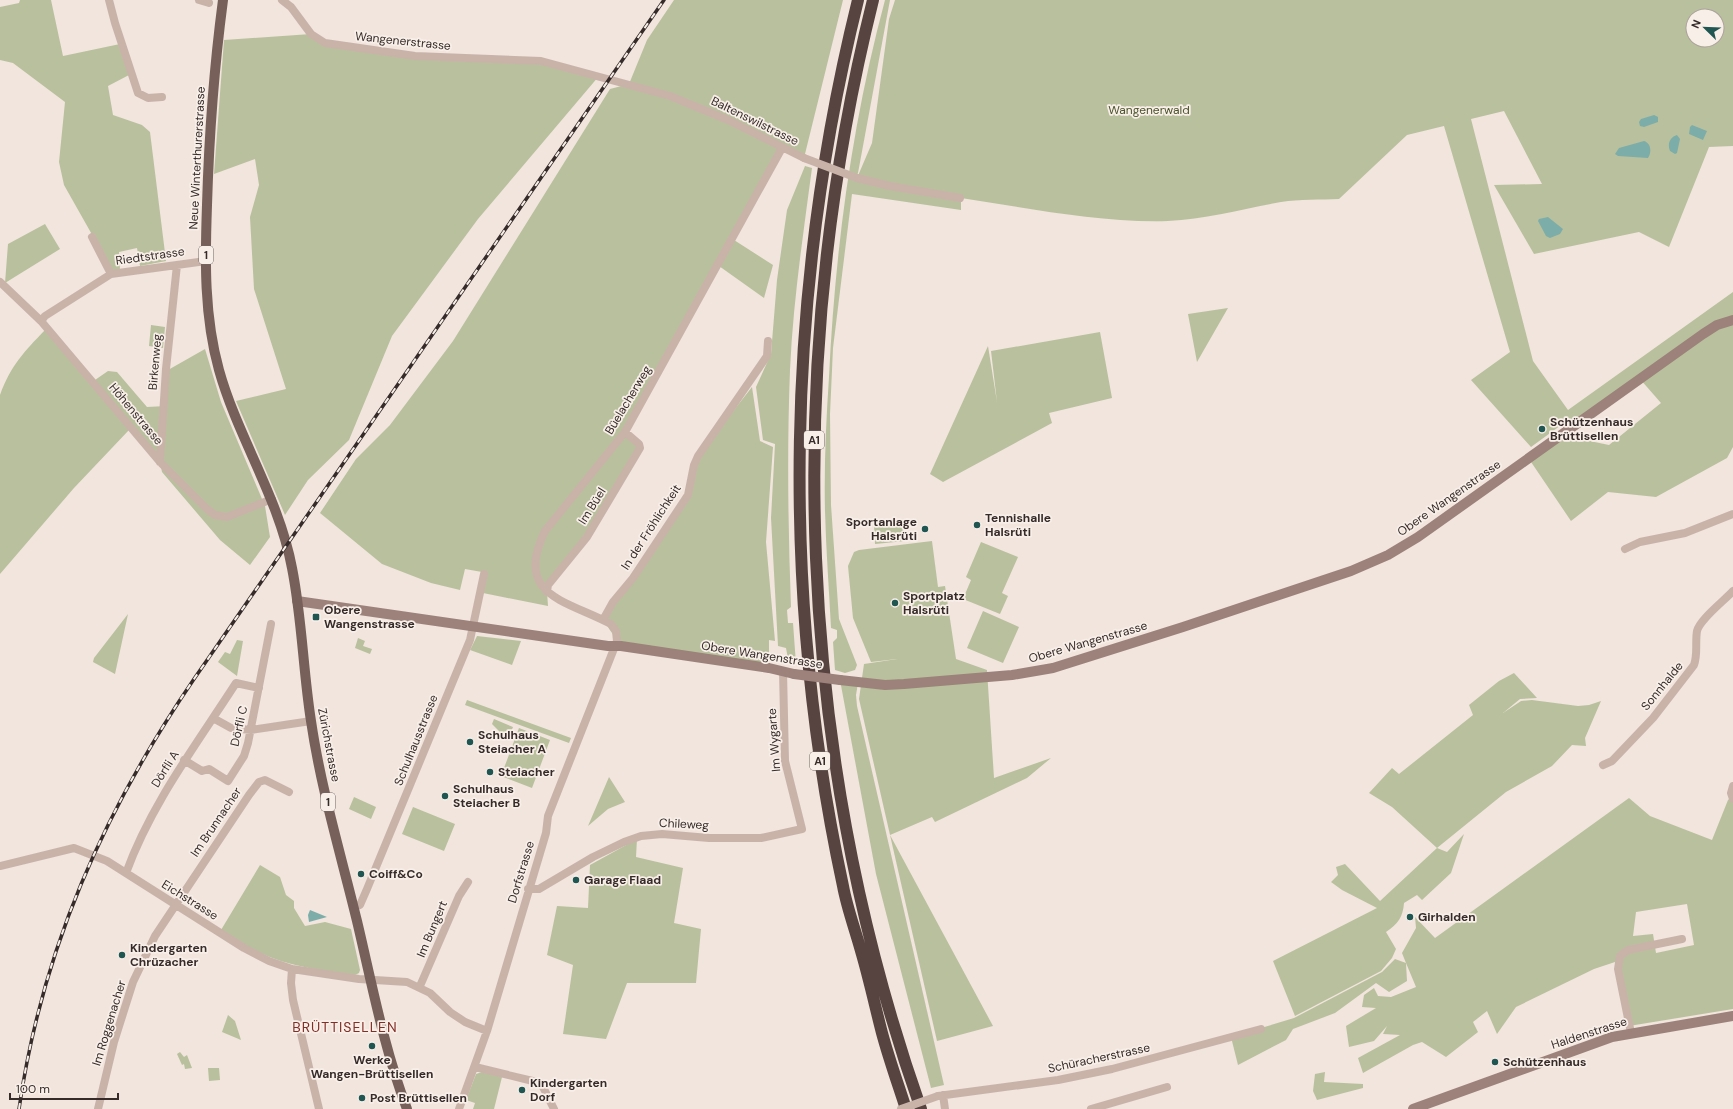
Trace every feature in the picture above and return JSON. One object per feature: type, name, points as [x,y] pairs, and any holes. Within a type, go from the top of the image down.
[{"type":"highway","name":"A1","points":[[858,0],[835,104],[816,222],[804,340],[799,459],[802,578],[811,689],[825,795],[848,912],[861,951],[883,1036],[906,1109]]},
{"type":"highway","name":"A1","points":[[873,0],[845,126],[825,263],[818,341],[814,420],[816,577],[827,702],[850,847],[882,986],[921,1109]]},
{"type":"highway","points":[[848,912],[855,953],[876,1037],[899,1109]]},
{"type":"main road","name":"Neue Winterthurerstrasse","points":[[223,0],[210,139],[206,261],[208,316],[218,367],[226,393],[272,499]]},
{"type":"main road","name":"Zürichstrasse","points":[[272,499],[290,556],[297,601],[311,721],[337,845],[354,906],[395,1074],[407,1109]]},
{"type":"street","points":[[109,0],[137,91],[141,96],[148,98],[162,97]]},
{"type":"street","points":[[199,0],[209,3]]},
{"type":"street","name":"Wangenerstrasse","points":[[282,0],[291,7],[311,34],[320,41],[331,45],[415,56],[541,61]]},
{"type":"street","name":"Baltenswilstrasse","points":[[541,61],[670,96],[728,120],[804,158],[857,178],[896,188],[960,198]]},
{"type":"street","name":"Büelacherweg","points":[[547,592],[536,575],[534,565],[539,543],[545,531],[625,432],[782,148]]},
{"type":"street","points":[[92,237],[111,274]]},
{"type":"street","name":"Riedtstrasse","points":[[41,321],[45,316],[111,274],[206,261]]},
{"type":"street","name":"Birkenweg","points":[[160,462],[166,369],[177,265]]},
{"type":"street","name":"Höhenstrasse","points":[[0,282],[41,321],[160,462],[215,515],[221,517],[233,515],[272,499]]},
{"type":"street","name":"Obere Wangenstrasse","points":[[297,601],[628,647],[794,674],[885,685],[947,682],[1032,672],[1053,668],[1183,627],[1351,571],[1388,554],[1418,537],[1703,334],[1717,325],[1733,320]]},
{"type":"street","name":"In der Fröhlichkeit","points":[[603,620],[613,602],[633,578],[688,495],[694,466],[698,456],[767,356],[768,341]]},
{"type":"street","name":"Im Büel","points":[[547,592],[548,585],[586,536],[640,448],[639,444],[625,432]]},
{"type":"street","points":[[1625,549],[1640,542],[1685,533],[1733,514]]},
{"type":"street","name":"Schulhausstrasse","points":[[354,906],[360,905],[367,889],[422,758],[474,626],[484,574]]},
{"type":"street","name":"Sonnhalde","points":[[1603,765],[1612,762],[1653,718],[1694,665],[1697,656],[1697,631],[1701,623],[1733,591]]},
{"type":"street","points":[[547,592],[611,624],[616,631],[618,640],[615,646]]},
{"type":"street","name":"Dörfli C","points":[[184,760],[202,771],[209,769],[228,781],[244,756],[251,730],[271,624]]},
{"type":"street","name":"Dorfstrasse","points":[[459,1109],[487,1030],[546,833],[548,816],[615,646]]},
{"type":"street","name":"Im Wygarte","points":[[783,671],[785,761],[802,829]]},
{"type":"street","name":"Dörfli A","points":[[126,873],[157,806],[184,760],[236,683],[259,688]]},
{"type":"street","points":[[213,718],[231,728],[251,730],[311,721]]},
{"type":"street","name":"Im Brunnacher","points":[[175,904],[259,782],[265,780],[289,792]]},
{"type":"street","points":[[1733,786],[1731,793],[1733,799]]},
{"type":"street","name":"Chileweg","points":[[528,889],[539,889],[593,857],[624,842],[641,836],[662,834],[709,838],[761,838],[802,829]]},
{"type":"street","name":"Eichstrasse","points":[[0,866],[74,848],[107,861],[253,953],[292,970],[402,981],[420,986]]},
{"type":"street","name":"Im Bungert","points":[[420,986],[459,896],[468,882]]},
{"type":"street","name":"Im Roggenacher","points":[[98,1109],[112,1048],[133,982],[155,936],[175,904]]},
{"type":"street","points":[[1631,1033],[1618,969],[1622,954],[1628,950],[1682,939]]},
{"type":"street","points":[[292,970],[291,983],[293,1000],[319,1109]]},
{"type":"street","points":[[420,986],[430,993],[450,1012],[465,1022],[487,1030]]},
{"type":"street","name":"Haldenstrasse","points":[[1416,1109],[1604,1039],[1733,1016]]},
{"type":"street","name":"Schüracherstrasse","points":[[899,1109],[941,1096],[1058,1080],[1112,1069],[1261,1029]]},
{"type":"street","points":[[475,1067],[541,1083],[554,1109]]},
{"type":"street","points":[[1091,1109],[1168,1087]]},
{"type":"street","points":[[941,1096],[945,1109]]},
{"type":"green space","points":[[20,0],[51,0],[63,56],[120,44],[129,75],[108,86],[113,115],[142,125],[150,132],[166,261],[140,266],[137,248],[119,252],[120,270],[112,270],[64,185],[59,162],[65,102],[13,63],[0,60],[0,7],[19,3]]},
{"type":"green space","points":[[674,0],[843,0],[804,158],[782,148],[625,432],[639,444],[617,489],[547,592],[548,606],[478,592],[482,572],[465,569],[460,590],[431,583],[382,564],[320,513],[356,459],[390,425],[453,341],[610,89],[629,84],[647,40]]},
{"type":"green space","name":"Wangenerwald","points":[[885,0],[890,0],[858,173],[855,179],[857,178],[872,143],[889,19],[895,0],[1733,0],[1733,146],[1709,147],[1669,247],[1639,232],[1534,254],[1494,185],[1542,184],[1504,111],[1471,119],[1533,361],[1568,410],[1733,292],[1733,316],[1571,424],[1568,420],[1531,447],[1471,380],[1510,352],[1444,126],[1407,135],[1339,199],[1281,202],[1211,216],[1182,220],[1116,220],[961,198],[961,210],[852,194],[833,348],[830,414],[831,505],[839,619],[857,665],[855,670],[845,673],[835,670],[833,642],[837,638],[837,630],[831,628],[826,540],[826,427],[832,329],[841,234],[854,140],[863,93]]},
{"type":"green space","points":[[311,34],[315,38],[415,56],[541,61],[599,76],[478,219],[392,336],[349,440],[308,480],[285,515],[236,401],[286,389],[254,289],[250,217],[259,185],[255,159],[214,174],[224,40]]},
{"type":"green space","points":[[805,166],[812,168],[791,345],[788,429],[791,607],[787,610],[788,623],[793,623],[796,664],[789,664],[786,648],[778,646],[771,518],[775,444],[763,440],[756,387],[771,354],[777,280],[787,210]]},
{"type":"green space","points":[[45,224],[60,249],[5,283],[8,244]]},
{"type":"green space","points":[[734,240],[773,265],[764,298],[719,266]]},
{"type":"green space","points":[[1228,308],[1197,362],[1188,314]]},
{"type":"green space","points":[[1733,320],[1733,447],[1727,458],[1656,497],[1608,492],[1571,521],[1529,459],[1569,429],[1585,440],[1609,445],[1661,403],[1640,379]]},
{"type":"green space","points":[[151,325],[165,327],[163,348],[149,346]]},
{"type":"green space","points":[[45,330],[129,430],[74,488],[0,574],[0,395],[4,384],[14,367]]},
{"type":"green space","points":[[1100,332],[1112,398],[1049,413],[1052,423],[943,482],[930,474],[988,346],[997,402],[991,351]]},
{"type":"green space","points":[[205,349],[221,402],[265,506],[270,537],[250,565],[220,540],[162,472],[160,462],[95,380],[108,371],[117,372],[147,407],[166,406],[168,370]]},
{"type":"green space","points":[[752,387],[760,441],[773,447],[766,542],[775,641],[769,640],[769,668],[621,646],[603,620],[688,495],[698,456]]},
{"type":"green space","points":[[902,521],[905,541],[875,544],[874,525]]},
{"type":"green space","points":[[932,541],[938,587],[945,586],[956,659],[987,670],[994,778],[1051,758],[1027,778],[935,822],[932,817],[890,835],[859,699],[864,664],[897,659],[871,662],[853,618],[848,566],[854,552],[859,550]]},
{"type":"green space","points":[[981,542],[1018,557],[1002,593],[1008,596],[1000,614],[963,599],[971,580],[966,577]]},
{"type":"green space","points":[[983,611],[1019,627],[1003,663],[967,648]]},
{"type":"green space","points":[[128,614],[115,674],[93,662],[94,658]]},
{"type":"green space","points":[[477,636],[521,641],[512,665],[470,650]]},
{"type":"green space","points":[[358,638],[365,641],[363,646],[372,649],[370,654],[355,648]]},
{"type":"green space","points":[[237,640],[243,641],[237,676],[218,662],[225,652],[230,654]]},
{"type":"green space","points":[[1514,673],[1537,698],[1520,699],[1503,713],[1521,701],[1532,700],[1578,706],[1589,705],[1601,701],[1585,738],[1586,746],[1572,745],[1552,766],[1506,792],[1437,848],[1392,807],[1369,793],[1392,768],[1399,774],[1473,715],[1469,705],[1499,681]]},
{"type":"green space","points":[[840,680],[858,683],[856,695],[857,706],[944,1085],[931,1088],[876,874]]},
{"type":"green space","points":[[467,700],[571,738],[569,743],[465,705]]},
{"type":"green space","points":[[494,719],[513,727],[507,741],[503,739],[502,734],[492,724]]},
{"type":"green space","points":[[519,728],[550,740],[532,788],[501,776]]},
{"type":"green space","points":[[609,777],[625,802],[608,809],[588,826]]},
{"type":"green space","points":[[354,797],[376,807],[371,819],[349,809]]},
{"type":"green space","points":[[1731,797],[1733,799],[1733,1009],[1629,1026],[1618,961],[1594,969],[1516,1007],[1497,1034],[1487,1011],[1473,1022],[1478,1032],[1446,1057],[1422,1042],[1413,1045],[1363,1073],[1358,1058],[1400,1035],[1383,1034],[1387,1026],[1374,1041],[1349,1047],[1346,1026],[1376,1008],[1362,1007],[1364,995],[1374,988],[1378,996],[1391,997],[1416,987],[1402,953],[1416,928],[1415,917],[1435,938],[1629,798],[1650,816],[1712,840],[1728,800]],"holes":[[[1687,904],[1694,945],[1656,953],[1653,934],[1633,936],[1636,912]]]},
{"type":"green space","points":[[413,807],[455,824],[444,851],[402,834]]},
{"type":"green space","points":[[1464,834],[1451,873],[1422,900],[1417,895],[1404,903],[1399,920],[1386,932],[1396,949],[1392,958],[1381,971],[1295,1016],[1273,961],[1377,908],[1342,890],[1331,882],[1338,875],[1336,867],[1345,864],[1380,901],[1437,848],[1447,852]]},
{"type":"green space","points":[[890,835],[993,1026],[937,1041]]},
{"type":"green space","points":[[637,839],[636,857],[683,868],[674,923],[701,929],[696,983],[627,983],[606,1039],[563,1034],[573,965],[547,955],[557,906],[588,908],[590,865]]},
{"type":"green space","points":[[260,865],[280,877],[286,895],[294,901],[294,908],[305,926],[325,922],[351,929],[360,970],[359,973],[355,975],[293,965],[253,950],[221,930]]},
{"type":"green space","points":[[1395,959],[1406,963],[1407,981],[1389,992],[1376,983],[1335,1013],[1293,1029],[1286,1040],[1238,1065],[1231,1037],[1294,1018],[1382,972]]},
{"type":"green space","points":[[228,1015],[235,1021],[241,1040],[222,1032]]},
{"type":"green space","points":[[180,1052],[184,1057],[187,1055],[192,1068],[185,1069],[184,1064],[182,1065],[177,1054]]},
{"type":"green space","points":[[208,1068],[219,1068],[220,1080],[209,1081]]},
{"type":"green space","points":[[482,1072],[502,1077],[494,1109],[473,1109],[475,1103],[466,1100],[476,1074]]},
{"type":"green space","points":[[1325,1072],[1324,1082],[1363,1084],[1363,1088],[1317,1100],[1313,1091],[1315,1074]]},
{"type":"water","points":[[1654,115],[1658,117],[1658,122],[1644,127],[1640,126],[1639,122],[1641,119]]},
{"type":"water","points":[[1692,125],[1707,131],[1703,140],[1689,134],[1690,127]]},
{"type":"water","points":[[1677,135],[1680,139],[1677,153],[1675,154],[1670,151],[1669,143],[1673,137]]},
{"type":"water","points":[[1644,141],[1650,148],[1648,158],[1618,156],[1615,154],[1619,148]]},
{"type":"water","points":[[1548,217],[1563,229],[1560,234],[1550,238],[1546,236],[1538,221],[1539,219]]},
{"type":"water","points":[[310,910],[327,917],[309,922],[308,915]]},
{"type":"railway","points":[[19,1109],[29,1050],[43,993],[61,937],[81,884],[105,831],[132,779],[194,679],[664,0]]},
{"type":"place","name":"Schützenhaus Brüttisellen","points":[[1542,429]]},
{"type":"place","name":"Tennishalle Halsrüti","points":[[977,525]]},
{"type":"place","name":"Sportanlage Halsrüti","points":[[925,529]]},
{"type":"place","name":"Sportplatz Halsrüti","points":[[895,603]]},
{"type":"place","name":"Obere Wangenstrasse","points":[[316,617]]},
{"type":"place","name":"Schulhaus Steiacher A","points":[[470,742]]},
{"type":"place","name":"Steiacher","points":[[490,772]]},
{"type":"place","name":"Schulhaus Steiacher B","points":[[445,796]]},
{"type":"place","name":"Coiff&Co","points":[[361,874]]},
{"type":"place","name":"Garage Flaad","points":[[576,880]]},
{"type":"place","name":"Girhalden","points":[[1410,917]]},
{"type":"place","name":"Kindergarten Chrüzacher","points":[[122,955]]},
{"type":"place","name":"Werke Wangen-Brüttisellen","points":[[372,1046]]},
{"type":"place","name":"Schützenhaus","points":[[1495,1062]]},
{"type":"place","name":"Kindergarten Dorf","points":[[522,1090]]},
{"type":"place","name":"Post Brüttisellen","points":[[362,1098]]},
{"type":"district","name":"BRÜTTISELLEN","points":[[345,1027]]}]
